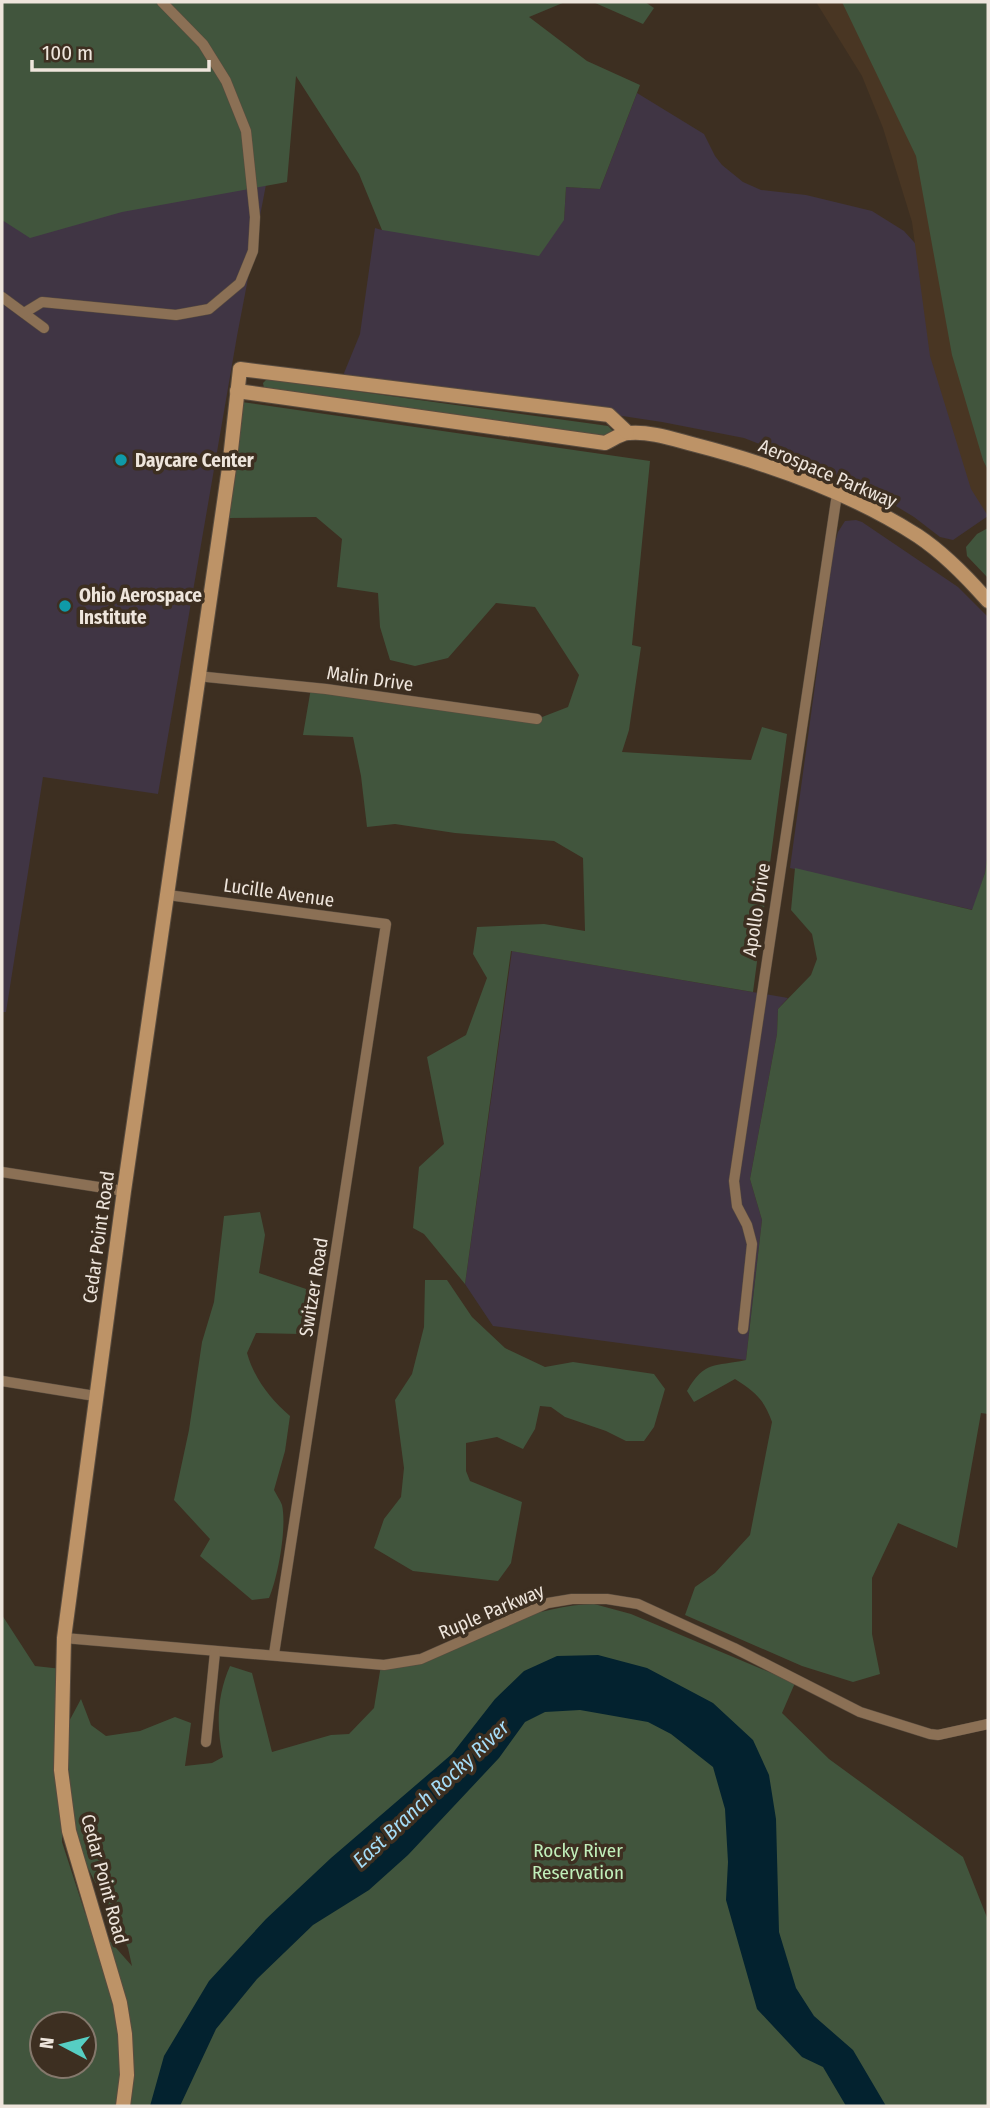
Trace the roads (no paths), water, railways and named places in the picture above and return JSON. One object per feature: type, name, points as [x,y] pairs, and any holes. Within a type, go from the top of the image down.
[{"type":"street","points":[[24,313],[42,302],[176,315],[209,309],[240,284],[253,251],[255,217],[246,131],[226,81],[203,44],[162,2]]},
{"type":"street","points":[[2,297],[44,328]]},
{"type":"street","name":"Cedar Point Road","points":[[123,2106],[127,2075],[120,2003],[67,1819],[61,1770],[64,1638],[124,1191],[229,468],[240,369]]},
{"type":"street","name":"Aerospace Parkway","points":[[240,369],[609,415],[628,432],[670,438],[775,468],[883,516],[920,537],[958,566],[988,601]]},
{"type":"street","name":"Aerospace Parkway","points":[[237,391],[605,443],[628,432]]},
{"type":"street","name":"Apollo Drive","points":[[743,1329],[752,1244],[737,1206],[734,1181],[837,494]]},
{"type":"street","name":"Malin Drive","points":[[197,676],[326,689],[537,719]]},
{"type":"street","name":"Lucille Avenue","points":[[168,895],[386,924]]},
{"type":"street","name":"Switzer Road","points":[[274,1654],[386,924]]},
{"type":"street","points":[[2,1172],[124,1191]]},
{"type":"street","points":[[2,1381],[96,1396]]},
{"type":"street","name":"Ruple Parkway","points":[[64,1638],[384,1665],[421,1660],[548,1603],[572,1599],[607,1599],[638,1604],[734,1648],[860,1712],[939,1735],[988,1724]]},
{"type":"street","points":[[206,1742],[215,1652]]},
{"type":"water","name":"East Branch Rocky River","points":[[598,1655],[647,1668],[713,1703],[753,1740],[769,1775],[776,1819],[779,1932],[796,1988],[814,2016],[853,2050],[886,2106],[846,2106],[823,2067],[802,2057],[757,2009],[726,1900],[728,1862],[725,1809],[713,1767],[671,1734],[648,1722],[580,1710],[545,1712],[525,1722],[499,1758],[408,1855],[369,1890],[313,1925],[257,1979],[216,2029],[180,2106],[150,2106],[164,2056],[209,1981],[266,1919],[331,1858],[452,1754],[495,1699],[524,1671],[557,1656]]},
{"type":"place","name":"Daycare Center","points":[[121,460]]},
{"type":"place","name":"Ohio Aerospace Institute","points":[[65,606]]},
{"type":"park label","name":"Rocky River Reservation","points":[[578,1861]]}]
